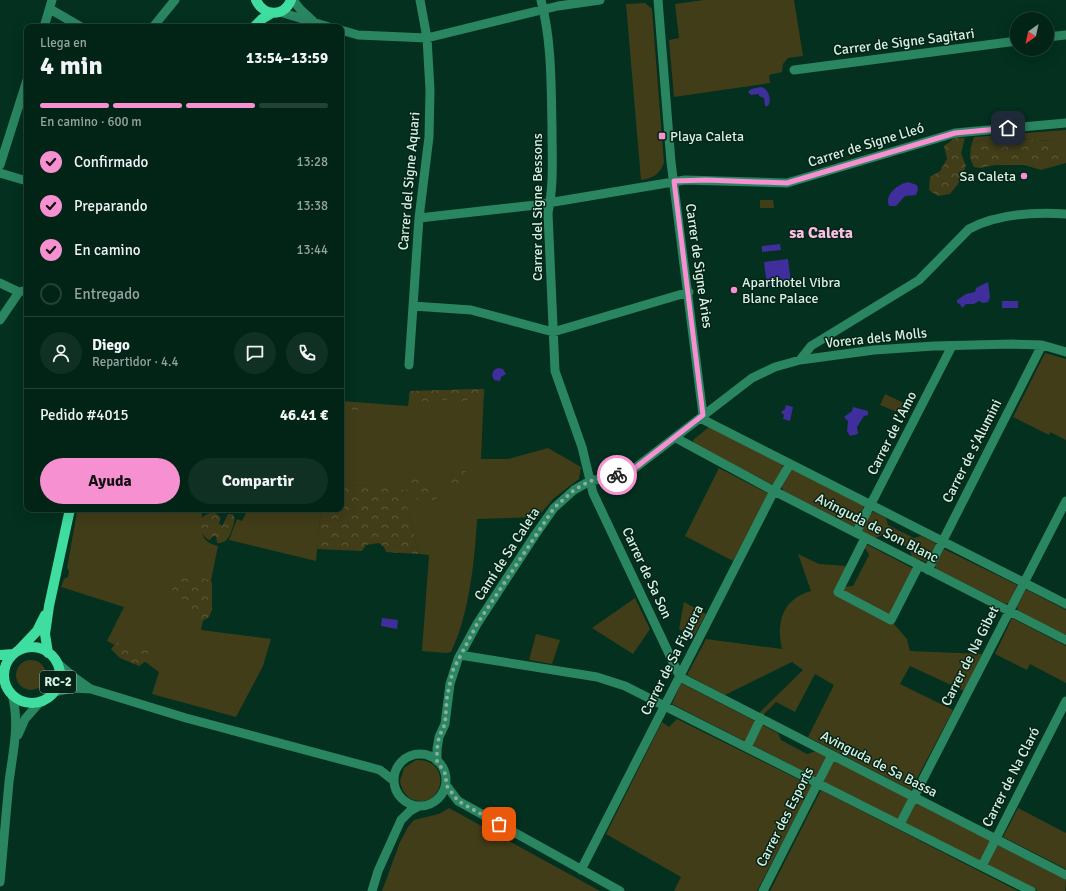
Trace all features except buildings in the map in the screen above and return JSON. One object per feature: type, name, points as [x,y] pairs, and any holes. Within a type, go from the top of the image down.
[{"type":"main road","points":[[256,24],[262,19],[288,7],[292,0]]},
{"type":"main road","points":[[257,3],[266,12],[276,13]]},
{"type":"main road","points":[[254,24],[257,3]]},
{"type":"main road","points":[[48,653],[45,634],[49,606],[69,512]]},
{"type":"main road","points":[[12,694],[3,683],[5,668],[16,652],[37,631],[49,606]]},
{"type":"main road","name":"RC-2","points":[[0,655],[34,648],[48,653],[56,662],[59,677],[54,692],[48,698],[40,702],[22,702],[12,694]]},
{"type":"street","points":[[155,24],[175,0]]},
{"type":"street","points":[[292,0],[314,22]]},
{"type":"street","name":"Carrer del Signe Aquari","points":[[409,365],[419,218],[429,137],[430,90],[427,38],[420,0]]},
{"type":"street","points":[[344,31],[358,35],[427,38],[542,5],[600,0]]},
{"type":"street","name":"Carrer de Signe Àries","points":[[658,0],[674,181],[689,292],[702,417]]},
{"type":"street","points":[[45,24],[51,4],[77,24]]},
{"type":"street","name":"Carrer del Signe Bessons","points":[[542,5],[546,21],[551,73],[552,191],[548,213],[555,371],[582,447],[590,481]]},
{"type":"street","points":[[276,13],[320,24]]},
{"type":"street","points":[[1054,36],[1066,35]]},
{"type":"street","name":"Carrer de Signe Sagitari","points":[[794,70],[1010,42]]},
{"type":"street","points":[[0,164],[24,89]]},
{"type":"street","name":"Carrer de Signe Lleó","points":[[419,218],[550,202],[674,181],[706,180],[787,183],[955,133],[1066,123]]},
{"type":"street","points":[[0,173],[24,181]]},
{"type":"street","points":[[800,360],[811,346],[919,280],[973,227],[998,219],[1041,214],[1066,214]]},
{"type":"street","points":[[0,283],[23,291],[0,320]]},
{"type":"street","points":[[412,306],[471,310],[553,332],[689,292]]},
{"type":"street","name":"Vorera dels Molls","points":[[702,417],[752,378],[775,368],[800,360],[874,350],[1012,344],[1042,345],[1066,352]]},
{"type":"street","name":"Carrer de s'Alumini","points":[[928,570],[1042,345]]},
{"type":"street","name":"Carrer de l'Amo","points":[[856,533],[952,346]]},
{"type":"street","name":"Camí de Sa Caleta","points":[[437,761],[439,737],[445,724],[450,684],[460,655],[477,624],[554,508],[574,490],[590,481],[616,476],[635,468],[702,417]]},
{"type":"street","name":"Avinguda de Son Blanc","points":[[702,417],[790,464],[1066,604]]},
{"type":"street","name":"Avinguda de Son Blanc","points":[[676,438],[774,491],[1066,640]]},
{"type":"street","name":"Carrer de Sa Figuera","points":[[581,870],[774,491],[790,464]]},
{"type":"street","name":"Carrer de Sa Son","points":[[590,481],[680,677]]},
{"type":"street","name":"Carrer de Na Gibet","points":[[900,824],[1066,501]]},
{"type":"street","points":[[865,538],[838,592],[891,620],[919,565]]},
{"type":"street","points":[[460,655],[597,677],[626,686],[1031,891]]},
{"type":"street","points":[[56,662],[91,689]]},
{"type":"street","name":"Avinguda de Sa Bassa","points":[[680,677],[1066,875]]},
{"type":"street","points":[[54,692],[72,688],[91,689],[186,718],[380,770],[394,782],[400,796],[402,808],[401,820],[378,871],[372,891]]},
{"type":"street","points":[[0,882],[9,781],[15,742],[16,716],[12,694]]},
{"type":"street","name":"Carrer de Na Claró","points":[[982,866],[1066,701]]},
{"type":"street","points":[[15,742],[25,719],[40,702]]},
{"type":"street","points":[[747,746],[761,718]]},
{"type":"street","name":"Camí de Sa Caleta","points":[[422,754],[439,737]]},
{"type":"street","points":[[394,782],[399,765],[405,759],[413,755],[422,754],[430,756],[437,761],[446,775],[446,785],[443,793],[436,801]]},
{"type":"street","name":"Carrer des Esports","points":[[763,891],[832,755]]},
{"type":"street","points":[[380,770],[399,765]]},
{"type":"street","points":[[446,785],[458,801],[620,891]]},
{"type":"street","points":[[400,796],[408,804],[419,806]]},
{"type":"street","points":[[401,820],[419,806],[436,801],[458,801]]},
{"type":"green space","points":[[704,0],[794,0],[803,56],[788,58],[783,64],[782,72],[769,75],[770,83],[674,97],[669,40],[679,38],[675,4]]},
{"type":"green space","points":[[645,3],[652,9],[664,163],[655,175],[641,180],[626,4]]},
{"type":"green space","points":[[1066,130],[1066,163],[1041,170],[1024,165],[1042,165],[1057,141],[983,138],[971,146],[974,137]]},
{"type":"green space","points":[[956,137],[965,138],[961,153],[966,166],[958,184],[950,194],[938,196],[929,190],[930,177],[940,171],[947,159],[944,146]]},
{"type":"green space","points":[[983,138],[1058,141],[1063,155],[1058,161],[1042,165],[995,165],[980,168],[974,167],[970,158],[971,146]]},
{"type":"green space","points":[[760,200],[773,200],[774,208],[760,208]]},
{"type":"green space","points":[[1045,353],[1066,359],[1066,440],[1050,432],[1049,435],[1013,417]]},
{"type":"green space","points":[[484,389],[481,459],[508,459],[548,448],[581,467],[579,479],[553,499],[538,517],[477,519],[475,552],[467,605],[451,652],[446,653],[422,651],[429,555],[419,554],[402,487],[344,485],[344,401],[408,406],[410,391]]},
{"type":"green space","points":[[484,389],[484,396],[459,402],[451,399],[424,402],[409,397],[410,391]]},
{"type":"green space","points":[[885,394],[906,404],[902,414],[880,405]]},
{"type":"green space","points":[[344,401],[372,404],[371,408],[366,411],[344,409]]},
{"type":"green space","points":[[709,427],[782,464],[783,468],[774,484],[771,484],[694,444],[693,440]]},
{"type":"green space","points":[[451,465],[467,472],[468,484],[460,488],[452,487],[448,476]]},
{"type":"green space","points":[[719,468],[769,494],[733,561],[685,536]]},
{"type":"green space","points":[[791,470],[864,506],[855,526],[783,491],[782,487]]},
{"type":"green space","points":[[416,476],[419,479],[431,482],[436,486],[440,492],[436,500],[418,500],[406,489],[406,482]]},
{"type":"green space","points":[[344,485],[402,486],[419,554],[386,552],[384,547],[379,543],[366,545],[362,551],[317,549],[321,512],[344,512]]},
{"type":"green space","points":[[77,512],[202,512],[202,532],[204,537],[211,544],[218,546],[201,630],[271,639],[263,666],[236,717],[152,694],[159,672],[140,658],[107,641],[124,607],[61,587],[64,579],[68,577],[69,571],[67,568]]},
{"type":"green space","points":[[215,512],[221,518],[219,523],[222,526],[228,514],[233,514],[235,519],[230,535],[221,543],[217,543],[216,536],[213,536],[210,540],[207,539],[198,529],[198,520],[207,514]]},
{"type":"green space","points":[[246,512],[321,512],[316,561],[229,540],[237,519],[242,521]]},
{"type":"green space","points":[[874,512],[886,518],[888,525],[914,538],[921,536],[935,543],[936,545],[927,562],[912,557],[909,548],[883,535],[875,538],[863,532],[862,530],[871,513]]},
{"type":"green space","points":[[866,544],[914,569],[894,624],[907,639],[910,651],[982,654],[964,691],[910,666],[900,684],[953,710],[911,790],[808,737],[834,685],[815,674],[795,712],[776,702],[763,715],[759,713],[803,670],[792,662],[725,695],[687,675],[706,639],[782,649],[780,630],[783,613],[793,600],[811,591],[798,554],[819,564],[848,566],[843,587],[853,586],[869,555],[864,546]]},
{"type":"green space","points":[[944,549],[1017,585],[1010,602],[1006,604],[936,569],[935,566]]},
{"type":"green space","points":[[182,573],[200,576],[212,582],[212,610],[209,617],[201,622],[193,619],[190,613],[192,605],[183,604],[182,597],[177,596],[172,590],[175,580]]},
{"type":"green space","points":[[1027,590],[1066,610],[1066,635],[1018,611],[1017,607],[1025,591]]},
{"type":"green space","points":[[635,598],[650,629],[633,654],[592,628]]},
{"type":"green space","points":[[684,602],[706,614],[694,636],[679,629]]},
{"type":"green space","points":[[1012,618],[1066,646],[1066,683],[1030,664],[1027,670],[995,654]]},
{"type":"green space","points":[[536,634],[560,640],[552,664],[529,660]]},
{"type":"green space","points":[[123,642],[136,650],[148,649],[149,659],[139,666],[120,658],[111,649],[116,643]]},
{"type":"green space","points":[[31,660],[37,661],[45,669],[45,681],[37,689],[31,690],[25,689],[17,681],[16,675],[17,669],[25,661]]},
{"type":"green space","points":[[681,683],[778,733],[781,740],[807,754],[816,751],[1066,880],[1065,891],[1038,891],[672,704]]},
{"type":"green space","points":[[677,719],[812,786],[757,891],[674,891],[681,877],[606,834],[662,722],[669,727]]},
{"type":"green space","points":[[416,760],[428,762],[436,767],[440,775],[438,791],[432,797],[424,801],[414,800],[408,797],[403,790],[400,781],[404,768]]},
{"type":"green space","points":[[821,790],[1018,891],[770,891]]},
{"type":"green space","points":[[449,808],[600,891],[382,891],[400,842],[408,827],[414,820],[439,814]]},
{"type":"green space","points":[[1018,808],[1066,833],[1066,869],[1003,837]]},
{"type":"shaded area","points":[[761,87],[768,92],[770,101],[768,106],[765,106],[764,98],[759,96],[759,94],[751,95],[748,92],[751,89]]},
{"type":"shaded area","points":[[908,182],[917,185],[918,190],[916,195],[905,196],[896,206],[889,206],[888,198],[890,194],[900,185]]},
{"type":"shaded area","points":[[780,244],[781,250],[762,252],[762,246]]},
{"type":"shaded area","points":[[788,259],[791,283],[767,286],[764,262]]},
{"type":"shaded area","points":[[988,282],[990,297],[988,302],[983,303],[979,301],[974,304],[966,304],[962,308],[960,304],[957,303],[957,300],[966,294],[975,292],[976,288]]},
{"type":"shaded area","points":[[1002,301],[1018,301],[1018,308],[1002,308]]},
{"type":"shaded area","points":[[498,368],[503,369],[506,374],[501,377],[500,381],[494,380],[492,375],[494,370]]},
{"type":"shaded area","points":[[786,405],[793,407],[790,421],[783,419],[784,415],[781,412],[785,409]]},
{"type":"shaded area","points":[[853,407],[868,411],[868,415],[864,416],[857,427],[858,434],[850,436],[847,431],[848,421],[844,417],[852,411]]},
{"type":"shaded area","points":[[382,618],[398,620],[397,629],[381,626]]},
{"type":"way so far","points":[[499,824],[458,801],[446,785],[446,775],[437,761],[439,737],[445,724],[447,697],[453,670],[477,624],[554,508],[574,490],[590,481],[617,475]]},
{"type":"place","name":"Playa Caleta","points":[[662,136]]},
{"type":"place","name":"Sa Caleta","points":[[1024,176]]},
{"type":"place","name":"Aparthotel Vibra Blanc Palace","points":[[734,290]]},
{"type":"district","name":"sa Caleta","points":[[821,233]]},
{"type":"route","points":[[617,475],[635,468],[676,438],[703,415],[689,292],[674,181],[706,180],[787,183],[955,133],[1008,128]]}]
